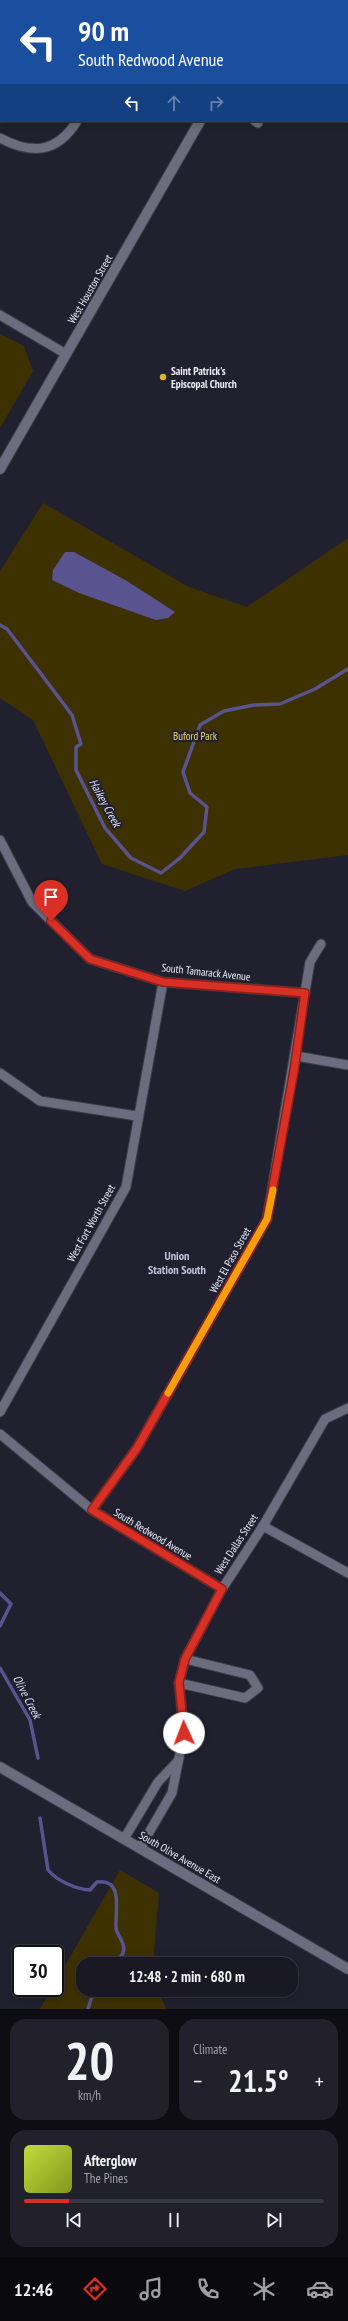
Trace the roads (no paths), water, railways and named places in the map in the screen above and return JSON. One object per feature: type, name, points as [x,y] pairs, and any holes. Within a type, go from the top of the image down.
[{"type":"street","points":[[0,138],[21,147],[33,149],[48,147],[69,133],[76,122]]},
{"type":"street","name":"West Houston Street","points":[[0,469],[199,122]]},
{"type":"street","points":[[0,316],[66,354]]},
{"type":"street","name":"South Tamarack Avenue","points":[[0,840],[32,902],[90,959],[163,982],[305,993]]},
{"type":"street","name":"West El Paso Street","points":[[92,1510],[137,1448],[267,1219],[296,1056],[310,962],[321,944]]},
{"type":"street","name":"West Fort Worth Street","points":[[0,1412],[126,1187],[137,1116],[163,982]]},
{"type":"street","points":[[296,1056],[348,1065]]},
{"type":"street","points":[[0,1073],[40,1101],[137,1116]]},
{"type":"street","name":"West Dallas Street","points":[[140,1848],[172,1793],[184,1733],[179,1682],[185,1659],[222,1589],[263,1526],[325,1419],[348,1408]]},
{"type":"street","name":"South Redwood Avenue","points":[[0,1434],[92,1510],[222,1589]]},
{"type":"street","points":[[263,1526],[348,1573]]},
{"type":"street","points":[[179,1682],[245,1698],[258,1688],[250,1675],[185,1659]]},
{"type":"street","points":[[124,1839],[158,1782],[179,1760]]},
{"type":"street","name":"South Olive Avenue East","points":[[0,1767],[348,1969]]},
{"type":"waterway","name":"Haikey Creek","points":[[0,625],[7,629],[72,715],[81,744],[76,747],[76,770],[105,828],[131,858],[161,873],[180,858],[204,832],[207,807],[190,793],[183,772],[200,725],[224,711],[254,705],[280,704],[315,689],[348,669]]},
{"type":"waterway","name":"Olive Creek","points":[[0,1593],[11,1604],[0,1626]]},
{"type":"waterway","name":"Olive Creek","points":[[0,1668],[30,1720],[38,1758]]},
{"type":"waterway","name":"Olive Creek","points":[[40,1818],[48,1870],[56,1878],[67,1884],[90,1890],[97,1882],[106,1882],[115,1890],[117,1905],[116,1928],[124,1948],[124,1951],[120,1957]]},
{"type":"waterway","name":"Olive Creek","points":[[88,2009],[92,1997]]},
{"type":"place","name":"Saint Patrick's Episcopal Church","points":[[163,377]]},
{"type":"district","name":"Union Station South","points":[[177,1263]]},
{"type":"park label","name":"Buford Park","points":[[195,736]]}]
